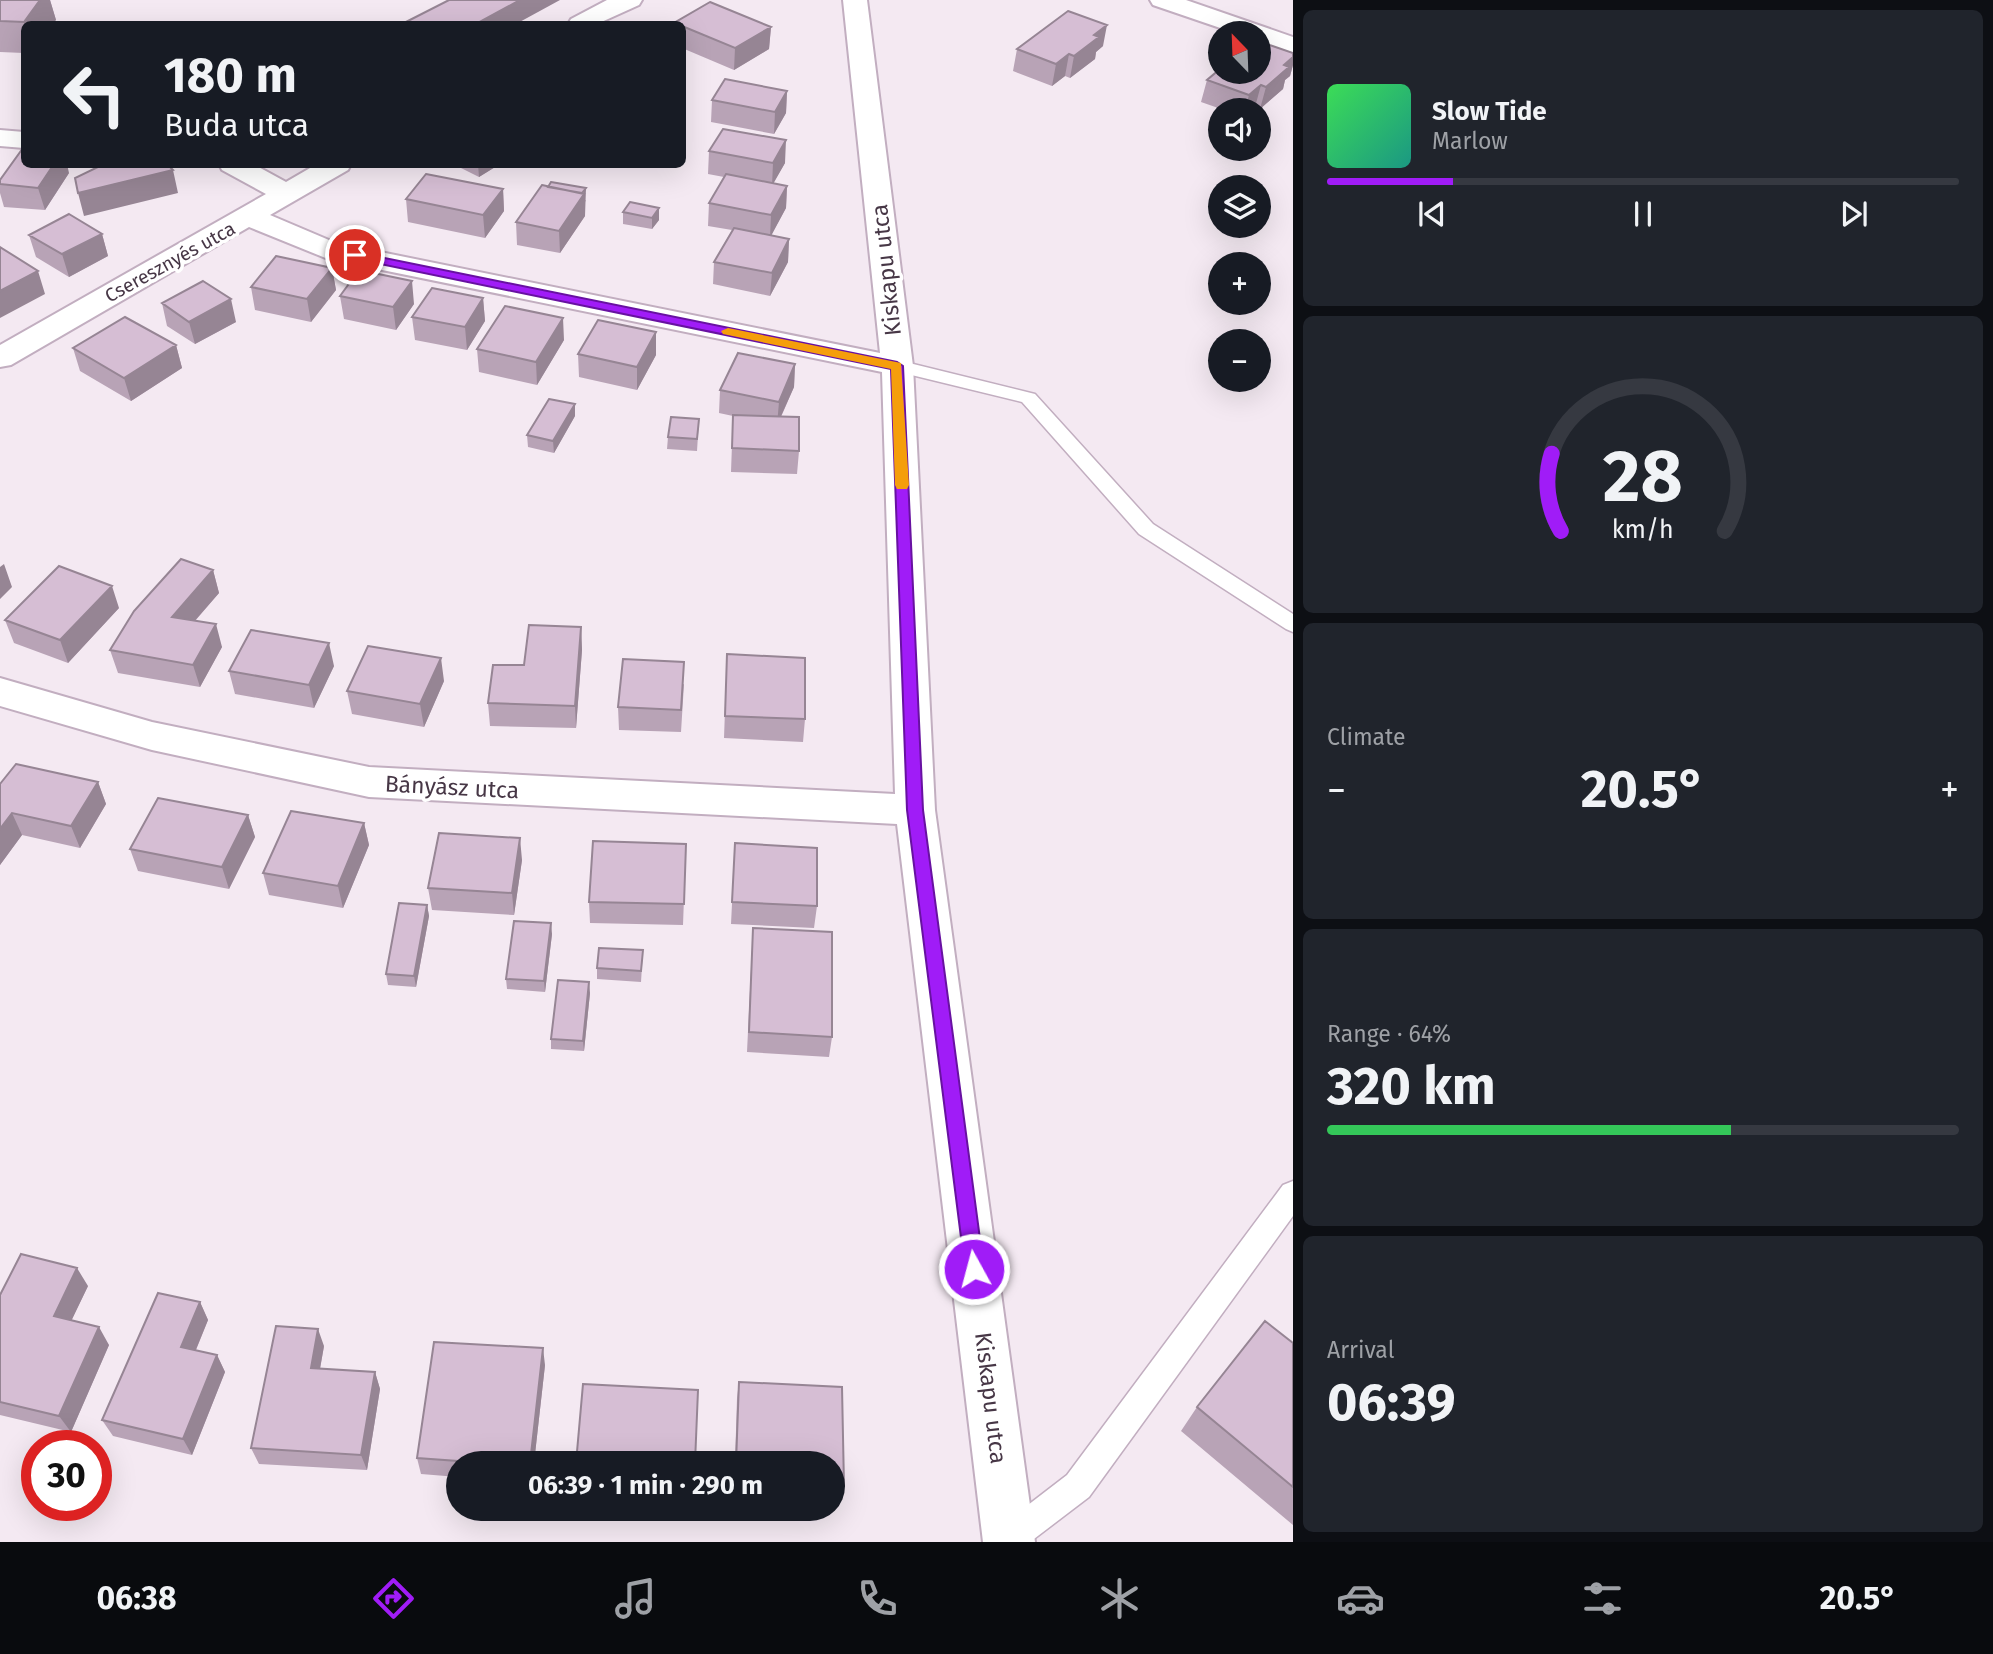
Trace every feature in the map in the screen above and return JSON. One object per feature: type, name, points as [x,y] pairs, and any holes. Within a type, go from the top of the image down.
[{"type":"street","name":"Kiskapu utca","points":[[855,0],[897,366],[915,810],[1009,1541]]},
{"type":"street","points":[[1162,0],[1223,21]]},
{"type":"street","points":[[585,21],[616,2]]},
{"type":"street","points":[[1271,38],[1293,46]]},
{"type":"street","points":[[0,138],[21,140]]},
{"type":"street","points":[[239,168],[287,194]]},
{"type":"street","name":"Cseresznyés utca","points":[[0,358],[251,217],[331,168]]},
{"type":"street","points":[[251,217],[328,250],[897,366]]},
{"type":"street","name":"Bányász utca","points":[[0,692],[152,736],[369,782],[915,810]]},
{"type":"lane","points":[[897,366],[1028,398],[1146,529],[1293,624]]},
{"type":"lane","points":[[1009,1541],[1078,1486],[1293,1194]]},
{"type":"building","points":[[0,0],[40,0],[25,21],[0,21]]},
{"type":"building","points":[[449,0],[520,0],[482,21],[408,21]]},
{"type":"building","points":[[710,2],[771,27],[735,48],[686,28],[686,21],[677,21]]},
{"type":"building","points":[[1068,11],[1107,25],[1094,35],[1099,37],[1074,56],[1069,54],[1056,64],[1017,49]]},
{"type":"building","points":[[1271,45],[1293,53],[1293,57],[1284,65],[1289,67],[1271,83]]},
{"type":"building","points":[[725,79],[787,91],[775,112],[712,100]]},
{"type":"building","points":[[1218,84],[1269,84],[1266,87],[1261,85],[1249,95]]},
{"type":"building","points":[[723,129],[786,140],[773,163],[709,151]]},
{"type":"building","points":[[21,151],[21,168],[51,168],[38,188],[0,184],[0,180]]},
{"type":"building","points":[[96,168],[173,170],[78,193],[75,178]]},
{"type":"building","points":[[426,174],[503,189],[483,215],[406,199]]},
{"type":"building","points":[[726,174],[787,186],[771,215],[709,203]]},
{"type":"building","points":[[551,182],[586,188],[582,193],[548,187]]},
{"type":"building","points":[[542,185],[584,194],[559,231],[516,222]]},
{"type":"building","points":[[630,202],[659,208],[652,218],[623,212]]},
{"type":"building","points":[[69,214],[102,234],[62,254],[29,235]]},
{"type":"building","points":[[734,228],[789,239],[772,273],[714,262]]},
{"type":"building","points":[[0,247],[38,271],[0,291]]},
{"type":"building","points":[[276,256],[332,268],[307,299],[251,287]]},
{"type":"building","points":[[359,270],[412,281],[393,307],[340,296]]},
{"type":"building","points":[[203,281],[231,299],[189,322],[162,303]]},
{"type":"building","points":[[432,288],[483,298],[465,327],[412,317]]},
{"type":"building","points":[[505,306],[563,318],[536,362],[477,349]]},
{"type":"building","points":[[125,317],[176,345],[124,378],[73,348]]},
{"type":"building","points":[[598,320],[656,332],[637,367],[578,354]]},
{"type":"building","points":[[738,353],[795,364],[779,402],[720,390]]},
{"type":"building","points":[[549,399],[575,404],[553,441],[527,435]]},
{"type":"building","points":[[733,415],[799,417],[799,451],[732,448]]},
{"type":"building","points":[[671,417],[699,419],[697,439],[668,437]]},
{"type":"building","points":[[181,559],[213,570],[172,617],[216,624],[193,665],[110,650],[134,611]]},
{"type":"building","points":[[59,566],[112,586],[60,640],[5,620]]},
{"type":"building","points":[[529,625],[581,627],[575,706],[488,703],[493,665],[524,665]]},
{"type":"building","points":[[251,630],[329,643],[309,685],[229,671]]},
{"type":"building","points":[[368,646],[441,658],[420,704],[347,691]]},
{"type":"building","points":[[727,654],[805,658],[805,719],[725,716]]},
{"type":"building","points":[[623,659],[684,662],[681,710],[618,707]]},
{"type":"building","points":[[16,764],[98,782],[71,826],[12,813],[0,829],[0,784]]},
{"type":"building","points":[[158,798],[248,815],[222,867],[130,849]]},
{"type":"building","points":[[291,811],[364,823],[338,886],[263,873]]},
{"type":"building","points":[[439,833],[520,838],[512,893],[428,888]]},
{"type":"building","points":[[593,841],[686,844],[684,904],[589,902]]},
{"type":"building","points":[[735,843],[817,848],[817,906],[732,902]]},
{"type":"building","points":[[399,903],[427,905],[414,976],[386,974]]},
{"type":"building","points":[[514,921],[551,923],[544,981],[506,979]]},
{"type":"building","points":[[753,928],[832,932],[832,1037],[749,1032]]},
{"type":"building","points":[[599,948],[643,950],[641,971],[597,968]]},
{"type":"building","points":[[558,980],[589,982],[583,1041],[551,1039]]},
{"type":"building","points":[[21,1254],[77,1268],[54,1316],[99,1327],[59,1416],[0,1402],[0,1295]]},
{"type":"building","points":[[158,1293],[200,1302],[181,1347],[217,1355],[183,1439],[102,1420]]},
{"type":"building","points":[[1265,1321],[1293,1343],[1293,1487],[1197,1407]]},
{"type":"building","points":[[276,1326],[318,1329],[311,1368],[375,1372],[361,1455],[251,1448]]},
{"type":"building","points":[[434,1342],[543,1348],[531,1451],[446,1451],[446,1460],[417,1458]]},
{"type":"building","points":[[739,1382],[842,1387],[843,1451],[736,1451]]},
{"type":"building","points":[[583,1384],[698,1390],[695,1451],[577,1451]]},
{"type":"slow traffic","points":[[728,331],[897,366],[902,485]]},
{"type":"route","points":[[355,255],[897,366],[915,810],[974,1269]]}]
